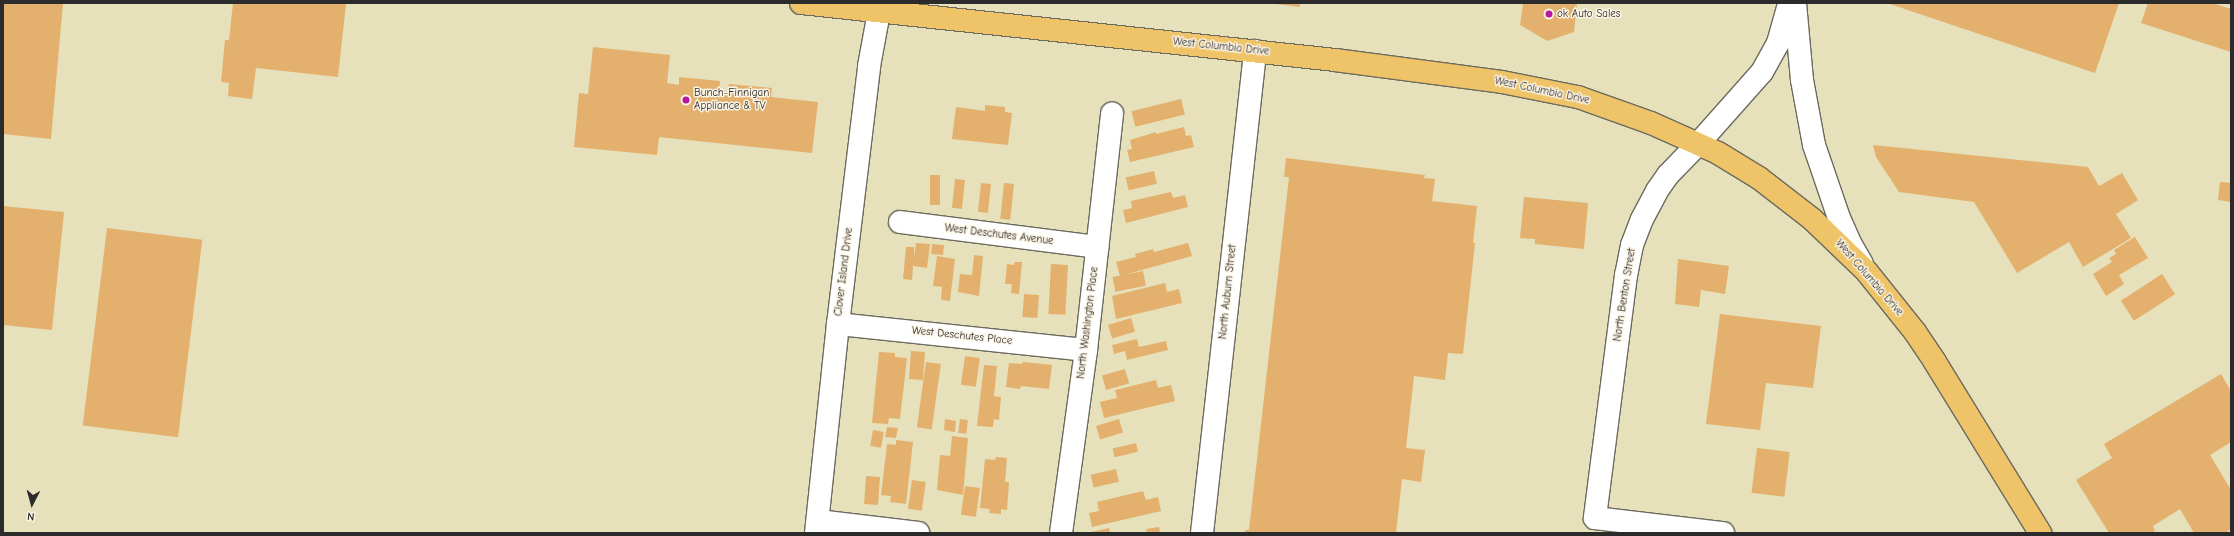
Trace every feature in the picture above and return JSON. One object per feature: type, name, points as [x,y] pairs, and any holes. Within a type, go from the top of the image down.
[{"type":"main road","name":"West Columbia Drive","points":[[801,3],[1255,51],[1502,82],[1556,92],[1621,111],[1698,144],[1736,163],[1776,190],[1833,237],[1867,272],[1915,332],[2040,533]]},
{"type":"street","name":"North Benton Street","points":[[1723,533],[1594,518],[1626,275],[1632,245],[1642,219],[1656,191],[1668,175],[1698,144],[1762,72],[1778,43],[1790,3]]},
{"type":"street","points":[[1795,3],[1802,80],[1814,145],[1842,224],[1867,272]]},
{"type":"street","name":"Clover Island Drive","points":[[817,527],[838,324],[869,66],[879,12]]},
{"type":"street","name":"North Auburn Street","points":[[1202,533],[1255,51]]},
{"type":"street","name":"North Washington Place","points":[[1061,533],[1086,350],[1112,113]]},
{"type":"street","name":"West Deschutes Avenue","points":[[900,222],[1097,247]]},
{"type":"street","name":"West Deschutes Place","points":[[838,324],[1086,350]]},
{"type":"street","points":[[817,527],[918,533]]},
{"type":"building","points":[[3,3],[63,3],[51,139],[3,134]]},
{"type":"building","points":[[233,3],[346,4],[338,77],[256,68],[252,99],[228,96],[229,83],[221,82],[225,40],[229,40]]},
{"type":"building","points":[[1269,3],[1300,3],[1300,7]]},
{"type":"building","name":"ok Auto Sales","points":[[1523,3],[1577,3],[1574,32],[1547,41],[1520,25]]},
{"type":"building","points":[[1887,3],[2119,3],[2095,73]]},
{"type":"building","points":[[2148,3],[2212,3],[2231,9],[2231,52],[2141,23]]},
{"type":"building","name":"Bunch-Finnigan Appliance & TV","points":[[593,47],[670,55],[667,83],[679,85],[679,77],[720,81],[719,91],[728,92],[729,84],[772,88],[771,97],[818,102],[812,153],[659,137],[657,155],[574,147],[579,93],[588,94]]},
{"type":"building","points":[[1181,99],[1185,115],[1135,127],[1132,111]]},
{"type":"building","points":[[985,105],[1005,107],[1005,112],[1012,113],[1008,145],[952,139],[956,107],[985,111]]},
{"type":"building","points":[[1184,127],[1186,136],[1191,135],[1194,147],[1130,162],[1127,150],[1132,149],[1130,140],[1156,132],[1156,134]]},
{"type":"building","points":[[1873,145],[2088,167],[2099,186],[2122,173],[2138,200],[2116,214],[2131,238],[2083,267],[2069,242],[2017,273],[1974,202],[1899,192],[1876,157]]},
{"type":"building","points":[[1286,158],[1425,175],[1424,178],[1435,179],[1432,201],[1477,206],[1473,243],[1475,243],[1463,354],[1448,353],[1445,380],[1414,376],[1406,448],[1425,450],[1421,482],[1402,479],[1396,533],[1245,533],[1245,530],[1249,530],[1289,177],[1284,177]]},
{"type":"building","points":[[1154,171],[1157,184],[1129,190],[1126,178]]},
{"type":"building","points":[[930,175],[940,175],[940,205],[930,205]]},
{"type":"building","points":[[955,179],[965,180],[962,209],[952,208]]},
{"type":"building","points":[[2220,182],[2231,183],[2231,202],[2218,200]]},
{"type":"building","points":[[981,183],[991,184],[988,213],[978,212]]},
{"type":"building","points":[[1004,183],[1014,184],[1010,220],[1000,219]]},
{"type":"building","points":[[1171,192],[1173,198],[1185,195],[1188,207],[1126,223],[1123,210],[1132,208],[1131,201]]},
{"type":"building","points":[[1524,197],[1588,203],[1584,249],[1535,244],[1535,239],[1520,238]]},
{"type":"building","points":[[3,206],[64,212],[52,330],[3,325]]},
{"type":"building","points":[[107,228],[202,240],[178,437],[83,426]]},
{"type":"building","points":[[2135,237],[2148,258],[2119,275],[2124,284],[2106,296],[2093,274],[2112,262],[2109,258],[2116,254],[2114,250]]},
{"type":"building","points":[[916,243],[930,244],[927,268],[913,266],[912,280],[903,279],[906,247],[914,247],[914,258]]},
{"type":"building","points":[[1188,243],[1192,256],[1120,276],[1116,262],[1136,257],[1135,254],[1153,249],[1154,252]]},
{"type":"building","points":[[932,244],[944,245],[943,255],[931,254]]},
{"type":"building","points":[[974,255],[983,256],[979,296],[958,292],[960,274],[972,275]]},
{"type":"building","points":[[937,256],[955,259],[950,301],[941,300],[942,287],[933,286]]},
{"type":"building","points":[[1678,259],[1729,266],[1725,294],[1701,290],[1699,307],[1675,304]]},
{"type":"building","points":[[1015,262],[1022,262],[1019,294],[1011,293],[1012,284],[1005,284],[1007,264],[1014,265]]},
{"type":"building","points":[[1051,264],[1068,265],[1065,315],[1048,314]]},
{"type":"building","points":[[1143,271],[1146,286],[1115,292],[1113,277]]},
{"type":"building","points":[[2162,274],[2175,294],[2134,321],[2121,301]]},
{"type":"building","points":[[1165,283],[1167,292],[1179,289],[1182,303],[1116,319],[1112,296]]},
{"type":"building","points":[[1024,294],[1039,295],[1037,318],[1022,317]]},
{"type":"building","points":[[1720,314],[1821,326],[1813,388],[1766,383],[1760,430],[1706,424]]},
{"type":"building","points":[[1131,318],[1135,331],[1112,338],[1108,325]]},
{"type":"building","points":[[1137,339],[1139,347],[1166,341],[1168,350],[1127,360],[1125,351],[1114,354],[1112,345]]},
{"type":"building","points":[[911,351],[925,352],[923,380],[909,379]]},
{"type":"building","points":[[879,352],[895,353],[895,357],[907,358],[900,419],[889,418],[888,424],[872,423]]},
{"type":"building","points":[[965,356],[980,358],[976,387],[961,385]]},
{"type":"building","points":[[926,362],[941,364],[932,429],[917,427]]},
{"type":"building","points":[[1023,362],[1052,365],[1049,389],[1021,386],[1020,389],[1006,387],[1009,363],[1022,364]]},
{"type":"building","points":[[984,365],[997,366],[994,396],[1001,397],[999,420],[994,419],[993,427],[977,426]]},
{"type":"building","points":[[1125,369],[1129,383],[1106,390],[1102,376]]},
{"type":"building","points":[[2221,374],[2231,391],[2231,442],[2210,455],[2231,490],[2231,529],[2225,533],[2194,533],[2180,509],[2153,526],[2155,531],[2151,533],[2109,533],[2076,480],[2112,458],[2104,444]]},
{"type":"building","points":[[1156,380],[1158,388],[1171,385],[1175,401],[1104,418],[1100,402],[1117,398],[1115,390]]},
{"type":"building","points":[[945,419],[956,421],[955,432],[944,430]]},
{"type":"building","points":[[960,419],[968,420],[966,434],[958,433]]},
{"type":"building","points":[[1119,419],[1123,432],[1100,439],[1096,426]]},
{"type":"building","points":[[887,427],[898,428],[896,438],[885,437]]},
{"type":"building","points":[[873,430],[884,432],[881,448],[870,446]]},
{"type":"building","points":[[952,436],[968,438],[963,495],[937,490],[940,455],[950,456]]},
{"type":"building","points":[[896,440],[913,442],[906,504],[890,502],[891,496],[881,495],[887,444],[896,445]]},
{"type":"building","points":[[1136,443],[1138,452],[1115,457],[1113,448]]},
{"type":"building","points":[[1757,448],[1790,452],[1784,497],[1752,493]]},
{"type":"building","points":[[996,457],[1007,458],[1005,482],[1009,482],[1007,510],[1001,509],[1001,514],[989,513],[990,509],[980,508],[985,459],[995,460]]},
{"type":"building","points":[[1116,469],[1119,482],[1094,488],[1091,475]]},
{"type":"building","points":[[866,476],[880,477],[878,505],[864,504]]},
{"type":"building","points":[[912,480],[926,482],[922,511],[908,509]]},
{"type":"building","points":[[965,486],[980,488],[976,517],[961,515]]},
{"type":"building","points":[[1143,491],[1146,500],[1158,497],[1161,511],[1092,527],[1089,513],[1099,511],[1097,502]]},
{"type":"building","points":[[1159,527],[1160,533],[1147,533],[1146,529]]},
{"type":"building","points":[[1109,528],[1110,533],[1091,533],[1091,532]]},
{"type":"place","name":"ok Auto Sales","points":[[1549,14]]},
{"type":"place","name":"Bunch-Finnigan Appliance & TV","points":[[686,100]]}]
